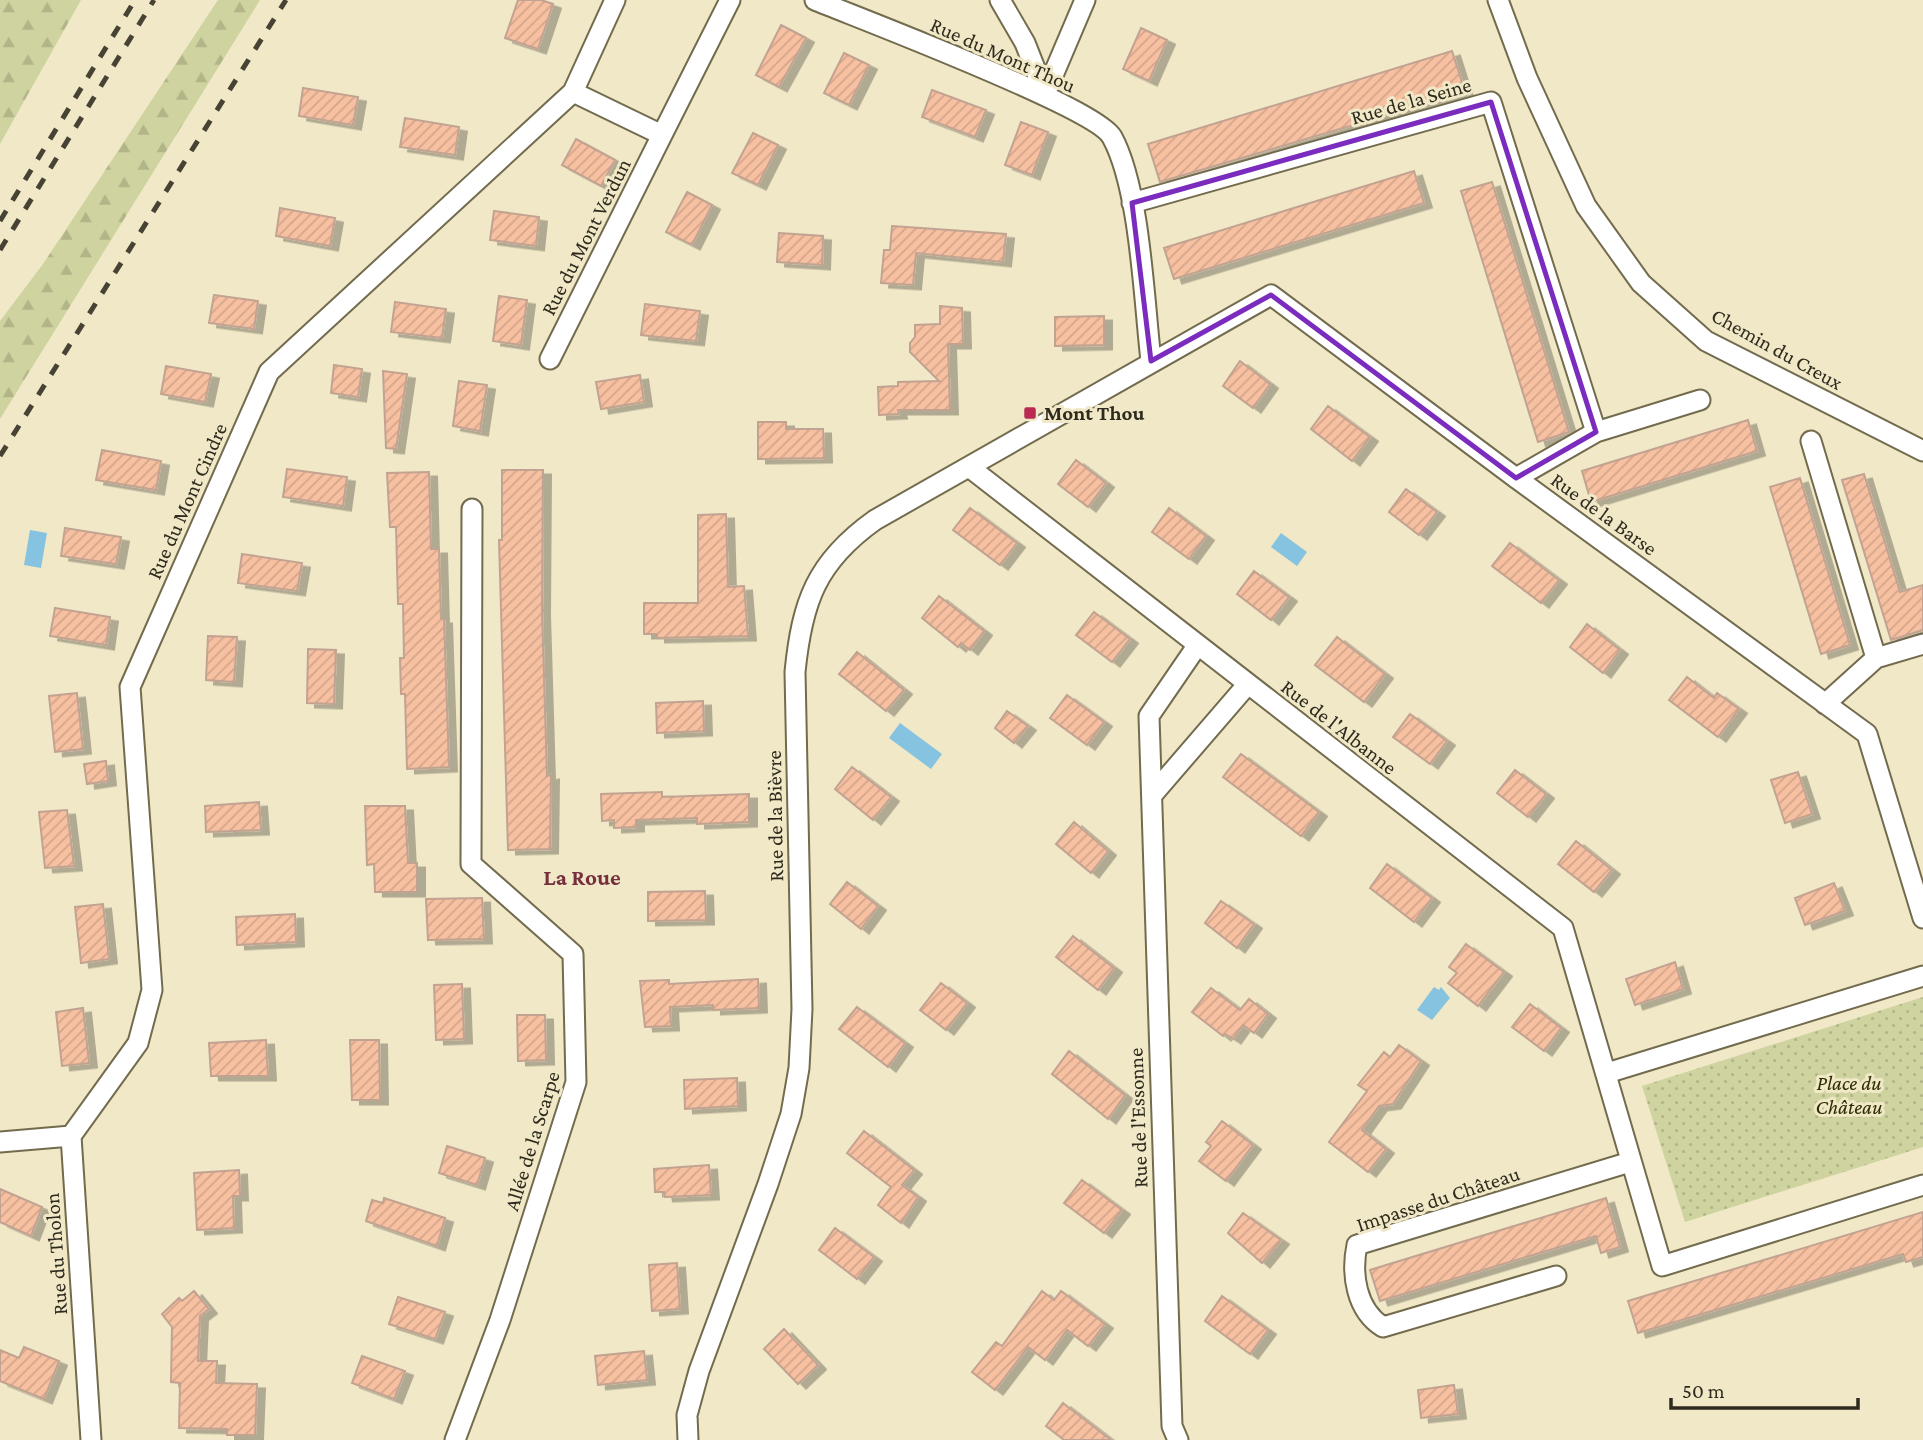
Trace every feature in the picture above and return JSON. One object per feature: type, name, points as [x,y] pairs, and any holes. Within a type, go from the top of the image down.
[{"type":"street","name":"Rue du Mont Cindre","points":[[71,1136],[138,1043],[152,990],[130,687],[269,372],[573,92],[615,0]]},
{"type":"street","name":"Rue du Mont Verdun","points":[[550,359],[730,0]]},
{"type":"street","name":"Rue du Mont Thou","points":[[815,0],[1045,94],[1111,134],[1126,168],[1151,360]]},
{"type":"street","points":[[1000,0],[1025,43],[1045,94]]},
{"type":"street","points":[[1045,94],[1085,0]]},
{"type":"street","name":"Chemin du Creux","points":[[1498,0],[1527,78],[1586,206],[1641,283],[1706,341],[1923,452]]},
{"type":"street","points":[[573,92],[662,135]]},
{"type":"street","name":"Rue de la Seine","points":[[1132,203],[1491,102],[1596,432]]},
{"type":"street","name":"Rue de la Barse","points":[[1151,360],[1271,295],[1867,734],[1923,918]]},
{"type":"street","name":"Rue de la Bièvre","points":[[688,1440],[687,1415],[699,1371],[772,1172],[790,1114],[799,1068],[802,1009],[796,672],[800,624],[812,592],[830,561],[850,538],[1151,360]]},
{"type":"street","points":[[1516,478],[1596,432],[1700,400]]},
{"type":"street","points":[[1811,441],[1875,658]]},
{"type":"street","name":"Rue de l'Albanne","points":[[969,467],[1563,928],[1607,1073]]},
{"type":"street","name":"Allée de la Scarpe","points":[[455,1440],[500,1320],[576,1082],[577,1055],[573,954],[471,864],[472,509]]},
{"type":"street","points":[[1825,704],[1875,658],[1923,644]]},
{"type":"street","name":"Rue de l'Essonne","points":[[1178,1440],[1172,1426],[1149,716],[1197,646]]},
{"type":"street","points":[[1153,794],[1247,685]]},
{"type":"street","points":[[1923,976],[1607,1073],[1630,1162],[1662,1266],[1923,1185]]},
{"type":"street","points":[[0,1142],[71,1136]]},
{"type":"street","name":"Rue du Tholon","points":[[71,1136],[91,1440]]},
{"type":"street","name":"Impasse du Château","points":[[1556,1276],[1383,1326],[1370,1319],[1352,1269],[1357,1245],[1630,1162]]},
{"type":"highlighted area","points":[[1491,102],[1596,432],[1516,478],[1271,295],[1151,361],[1132,203]]},
{"type":"green space","points":[[0,0],[81,0],[0,144]]},
{"type":"green space","points":[[218,0],[260,0],[0,419],[0,321],[43,264]]},
{"type":"green space","name":"Place du Château","points":[[1923,997],[1923,1147],[1685,1222],[1642,1086]]},
{"type":"water","points":[[30,530],[47,533],[41,568],[24,565]]},
{"type":"water","points":[[1281,533],[1307,552],[1297,566],[1271,547]]},
{"type":"water","points":[[900,723],[942,754],[931,769],[889,738]]},
{"type":"water","points":[[1434,987],[1439,990],[1441,987],[1450,998],[1432,1020],[1417,1010]]},
{"type":"building","points":[[518,0],[541,0],[553,4],[538,49],[505,38]]},
{"type":"building","points":[[781,25],[806,38],[779,87],[756,75]]},
{"type":"building","points":[[1141,28],[1167,40],[1149,81],[1123,69]]},
{"type":"building","points":[[1452,51],[1465,92],[1160,182],[1148,144]]},
{"type":"building","points":[[844,53],[869,65],[849,105],[824,93]]},
{"type":"building","points":[[303,88],[358,97],[353,125],[299,116]]},
{"type":"building","points":[[932,90],[986,110],[975,137],[922,117]]},
{"type":"building","points":[[405,118],[459,127],[455,155],[400,147]]},
{"type":"building","points":[[1021,122],[1048,132],[1032,175],[1005,165]]},
{"type":"building","points":[[753,133],[778,145],[758,185],[732,173]]},
{"type":"building","points":[[576,139],[615,160],[601,186],[562,165]]},
{"type":"building","points":[[1414,171],[1424,203],[1174,279],[1164,248]]},
{"type":"building","points":[[1492,182],[1569,432],[1538,442],[1461,191]]},
{"type":"building","points":[[687,192],[712,205],[692,245],[666,232]]},
{"type":"building","points":[[280,208],[335,218],[330,246],[276,236]]},
{"type":"building","points":[[494,211],[539,217],[536,246],[490,240]]},
{"type":"building","points":[[892,226],[1006,234],[1003,262],[916,253],[913,285],[881,283],[884,250],[890,250]]},
{"type":"building","points":[[779,233],[823,236],[822,265],[777,262]]},
{"type":"building","points":[[214,295],[258,301],[254,329],[209,323]]},
{"type":"building","points":[[499,296],[527,300],[521,345],[493,341]]},
{"type":"building","points":[[395,302],[446,309],[442,338],[391,332]]},
{"type":"building","points":[[645,304],[700,311],[696,341],[641,335]]},
{"type":"building","points":[[940,306],[962,308],[963,344],[948,344],[950,410],[898,410],[899,414],[879,415],[878,387],[898,386],[898,382],[939,381],[910,352],[910,343],[915,337],[915,325],[940,324]]},
{"type":"building","points":[[1104,316],[1104,345],[1055,346],[1055,317]]},
{"type":"building","points":[[1240,361],[1270,384],[1253,408],[1223,386]]},
{"type":"building","points":[[334,365],[362,369],[358,397],[331,393]]},
{"type":"building","points":[[166,366],[211,374],[205,402],[161,394]]},
{"type":"building","points":[[383,371],[407,374],[396,449],[386,448]]},
{"type":"building","points":[[640,375],[644,402],[601,409],[596,382]]},
{"type":"building","points":[[459,381],[487,385],[480,431],[453,426]]},
{"type":"building","points":[[1328,406],[1370,437],[1352,461],[1311,429]]},
{"type":"building","points":[[1748,420],[1757,451],[1591,502],[1582,471]]},
{"type":"building","points":[[758,422],[786,422],[786,429],[823,429],[824,458],[758,459]]},
{"type":"building","points":[[102,450],[161,461],[156,490],[96,480]]},
{"type":"building","points":[[1076,460],[1106,483],[1088,507],[1058,484]]},
{"type":"building","points":[[287,469],[347,477],[343,506],[283,497]]},
{"type":"building","points":[[502,470],[543,470],[542,611],[547,776],[551,775],[550,849],[508,850],[499,540],[502,540]]},
{"type":"building","points":[[429,472],[431,549],[439,549],[441,619],[444,619],[449,767],[407,769],[405,694],[401,694],[400,658],[404,658],[403,604],[398,604],[396,527],[390,527],[387,473]]},
{"type":"building","points":[[1864,474],[1900,592],[1923,585],[1923,630],[1891,640],[1842,480]]},
{"type":"building","points":[[1800,478],[1850,645],[1821,654],[1770,487]]},
{"type":"building","points":[[1406,489],[1437,512],[1419,535],[1389,512]]},
{"type":"building","points":[[970,508],[1017,543],[1000,565],[953,530]]},
{"type":"building","points":[[1169,508],[1206,536],[1189,559],[1152,532]]},
{"type":"building","points":[[726,514],[728,587],[744,586],[748,636],[657,638],[657,634],[644,634],[644,603],[698,603],[698,515]]},
{"type":"building","points":[[65,528],[121,537],[116,564],[61,556]]},
{"type":"building","points":[[1510,543],[1559,580],[1541,603],[1492,566]]},
{"type":"building","points":[[242,554],[302,563],[297,591],[238,583]]},
{"type":"building","points":[[1254,571],[1289,597],[1271,620],[1237,594]]},
{"type":"building","points":[[939,596],[984,631],[970,650],[961,643],[958,647],[922,618]]},
{"type":"building","points":[[55,608],[110,617],[106,645],[50,636]]},
{"type":"building","points":[[1094,612],[1130,639],[1112,662],[1076,635]]},
{"type":"building","points":[[1587,624],[1620,650],[1603,673],[1570,647]]},
{"type":"building","points":[[208,636],[237,637],[234,682],[206,680]]},
{"type":"building","points":[[1337,637],[1385,674],[1364,702],[1315,665]]},
{"type":"building","points":[[308,649],[336,650],[334,704],[307,703]]},
{"type":"building","points":[[857,652],[904,690],[886,711],[839,674]]},
{"type":"building","points":[[1687,677],[1714,698],[1717,693],[1739,709],[1718,737],[1669,700]]},
{"type":"building","points":[[77,693],[83,749],[55,752],[49,696]]},
{"type":"building","points":[[1067,695],[1104,722],[1087,745],[1050,718]]},
{"type":"building","points":[[703,701],[704,731],[657,733],[656,703]]},
{"type":"building","points":[[1007,711],[1028,726],[1014,743],[995,728]]},
{"type":"building","points":[[1410,714],[1447,741],[1430,764],[1393,737]]},
{"type":"building","points":[[1241,754],[1319,812],[1301,836],[1223,777]]},
{"type":"building","points":[[106,761],[108,781],[87,784],[84,764]]},
{"type":"building","points":[[852,767],[891,797],[873,820],[835,789]]},
{"type":"building","points":[[1515,770],[1546,794],[1528,817],[1497,793]]},
{"type":"building","points":[[1798,772],[1812,814],[1785,823],[1771,780]]},
{"type":"building","points":[[662,792],[662,797],[749,794],[749,822],[697,824],[697,818],[636,820],[636,827],[614,828],[614,820],[602,821],[601,794]]},
{"type":"building","points":[[259,802],[261,830],[206,832],[205,806]]},
{"type":"building","points":[[365,806],[405,806],[408,863],[417,863],[417,892],[375,892],[374,864],[367,865]]},
{"type":"building","points":[[67,810],[74,866],[45,868],[39,812]]},
{"type":"building","points":[[1074,822],[1108,851],[1091,873],[1056,844]]},
{"type":"building","points":[[1576,841],[1612,870],[1594,892],[1558,864]]},
{"type":"building","points":[[1387,864],[1432,898],[1414,922],[1370,888]]},
{"type":"building","points":[[847,882],[878,906],[861,929],[830,904]]},
{"type":"building","points":[[1834,883],[1845,911],[1805,925],[1795,898]]},
{"type":"building","points":[[705,891],[706,920],[648,921],[648,892]]},
{"type":"building","points":[[482,898],[484,939],[428,940],[426,899]]},
{"type":"building","points":[[1221,901],[1254,924],[1237,948],[1205,923]]},
{"type":"building","points":[[103,904],[109,959],[81,963],[75,907]]},
{"type":"building","points":[[295,914],[296,942],[237,945],[236,917]]},
{"type":"building","points":[[1073,936],[1114,968],[1098,990],[1056,957]]},
{"type":"building","points":[[1466,944],[1504,972],[1478,1006],[1448,983],[1457,973],[1449,967]]},
{"type":"building","points":[[1675,962],[1683,989],[1635,1005],[1626,979]]},
{"type":"building","points":[[758,979],[759,1008],[713,1010],[713,1005],[670,1007],[671,1026],[645,1027],[640,981],[669,980],[669,984]]},
{"type":"building","points":[[941,983],[967,1003],[946,1030],[920,1010]]},
{"type":"building","points":[[462,984],[464,1039],[436,1040],[434,985]]},
{"type":"building","points":[[1211,988],[1240,1010],[1249,999],[1268,1014],[1254,1033],[1243,1025],[1233,1039],[1225,1034],[1223,1036],[1192,1012]]},
{"type":"building","points":[[1530,1004],[1561,1028],[1544,1051],[1512,1027]]},
{"type":"building","points":[[857,1007],[905,1043],[888,1067],[839,1029]]},
{"type":"building","points":[[83,1008],[89,1063],[62,1066],[56,1012]]},
{"type":"building","points":[[517,1015],[545,1015],[546,1060],[518,1061]]},
{"type":"building","points":[[266,1040],[268,1076],[211,1076],[209,1043]]},
{"type":"building","points":[[350,1040],[379,1040],[380,1100],[352,1100]]},
{"type":"building","points":[[1399,1045],[1421,1061],[1393,1104],[1379,1106],[1362,1130],[1386,1149],[1368,1172],[1329,1142],[1367,1091],[1358,1085],[1384,1052],[1390,1057]]},
{"type":"building","points":[[1069,1051],[1125,1095],[1108,1119],[1052,1074]]},
{"type":"building","points":[[737,1078],[738,1106],[685,1109],[684,1080]]},
{"type":"building","points":[[1222,1121],[1253,1145],[1226,1181],[1199,1161],[1211,1146],[1206,1142]]},
{"type":"building","points":[[864,1131],[914,1170],[902,1185],[918,1197],[901,1223],[878,1205],[891,1187],[847,1153]]},
{"type":"building","points":[[447,1146],[485,1158],[477,1185],[439,1173]]},
{"type":"building","points":[[709,1165],[711,1195],[665,1197],[664,1192],[655,1192],[654,1169]]},
{"type":"building","points":[[239,1170],[240,1196],[233,1196],[234,1228],[197,1230],[194,1173]]},
{"type":"building","points":[[1082,1180],[1122,1210],[1104,1233],[1064,1203]]},
{"type":"building","points":[[0,1189],[42,1207],[31,1236],[0,1222]]},
{"type":"building","points":[[384,1198],[445,1218],[437,1246],[366,1221],[372,1200],[383,1203]]},
{"type":"building","points":[[1606,1198],[1620,1247],[1601,1253],[1596,1236],[1380,1301],[1370,1270]]},
{"type":"building","points":[[1923,1212],[1923,1257],[1906,1262],[1903,1254],[1638,1333],[1628,1301]]},
{"type":"building","points":[[1243,1213],[1281,1240],[1262,1263],[1228,1233]]},
{"type":"building","points":[[835,1228],[874,1257],[857,1279],[819,1250]]},
{"type":"building","points":[[677,1263],[680,1309],[652,1311],[649,1265]]},
{"type":"building","points":[[194,1291],[209,1309],[200,1316],[198,1361],[217,1361],[216,1383],[257,1384],[255,1435],[227,1435],[227,1429],[179,1428],[180,1383],[171,1382],[172,1327],[162,1314],[179,1298],[182,1301]]},
{"type":"building","points":[[1042,1291],[1054,1300],[1061,1291],[1105,1324],[1088,1346],[1067,1330],[1045,1360],[1028,1347],[995,1390],[972,1372],[996,1342],[1002,1346]]},
{"type":"building","points":[[1222,1296],[1268,1330],[1250,1354],[1205,1321]]},
{"type":"building","points":[[398,1297],[445,1312],[435,1339],[389,1324]]},
{"type":"building","points":[[784,1329],[818,1365],[798,1384],[764,1349]]},
{"type":"building","points":[[24,1347],[59,1361],[44,1399],[0,1381],[0,1350],[19,1358]]},
{"type":"building","points":[[644,1351],[647,1380],[598,1385],[595,1356]]},
{"type":"building","points":[[362,1356],[405,1371],[394,1399],[352,1383]]},
{"type":"building","points":[[1454,1385],[1458,1414],[1421,1418],[1418,1390]]},
{"type":"building","points":[[1063,1403],[1111,1440],[1064,1440],[1046,1426]]},
{"type":"railway","points":[[0,221],[135,0]]},
{"type":"railway","points":[[0,250],[154,0]]},
{"type":"railway","points":[[0,456],[286,0]]},
{"type":"place","name":"Mont Thou","points":[[1030,413]]},
{"type":"district","name":"La Roue","points":[[582,877]]}]
